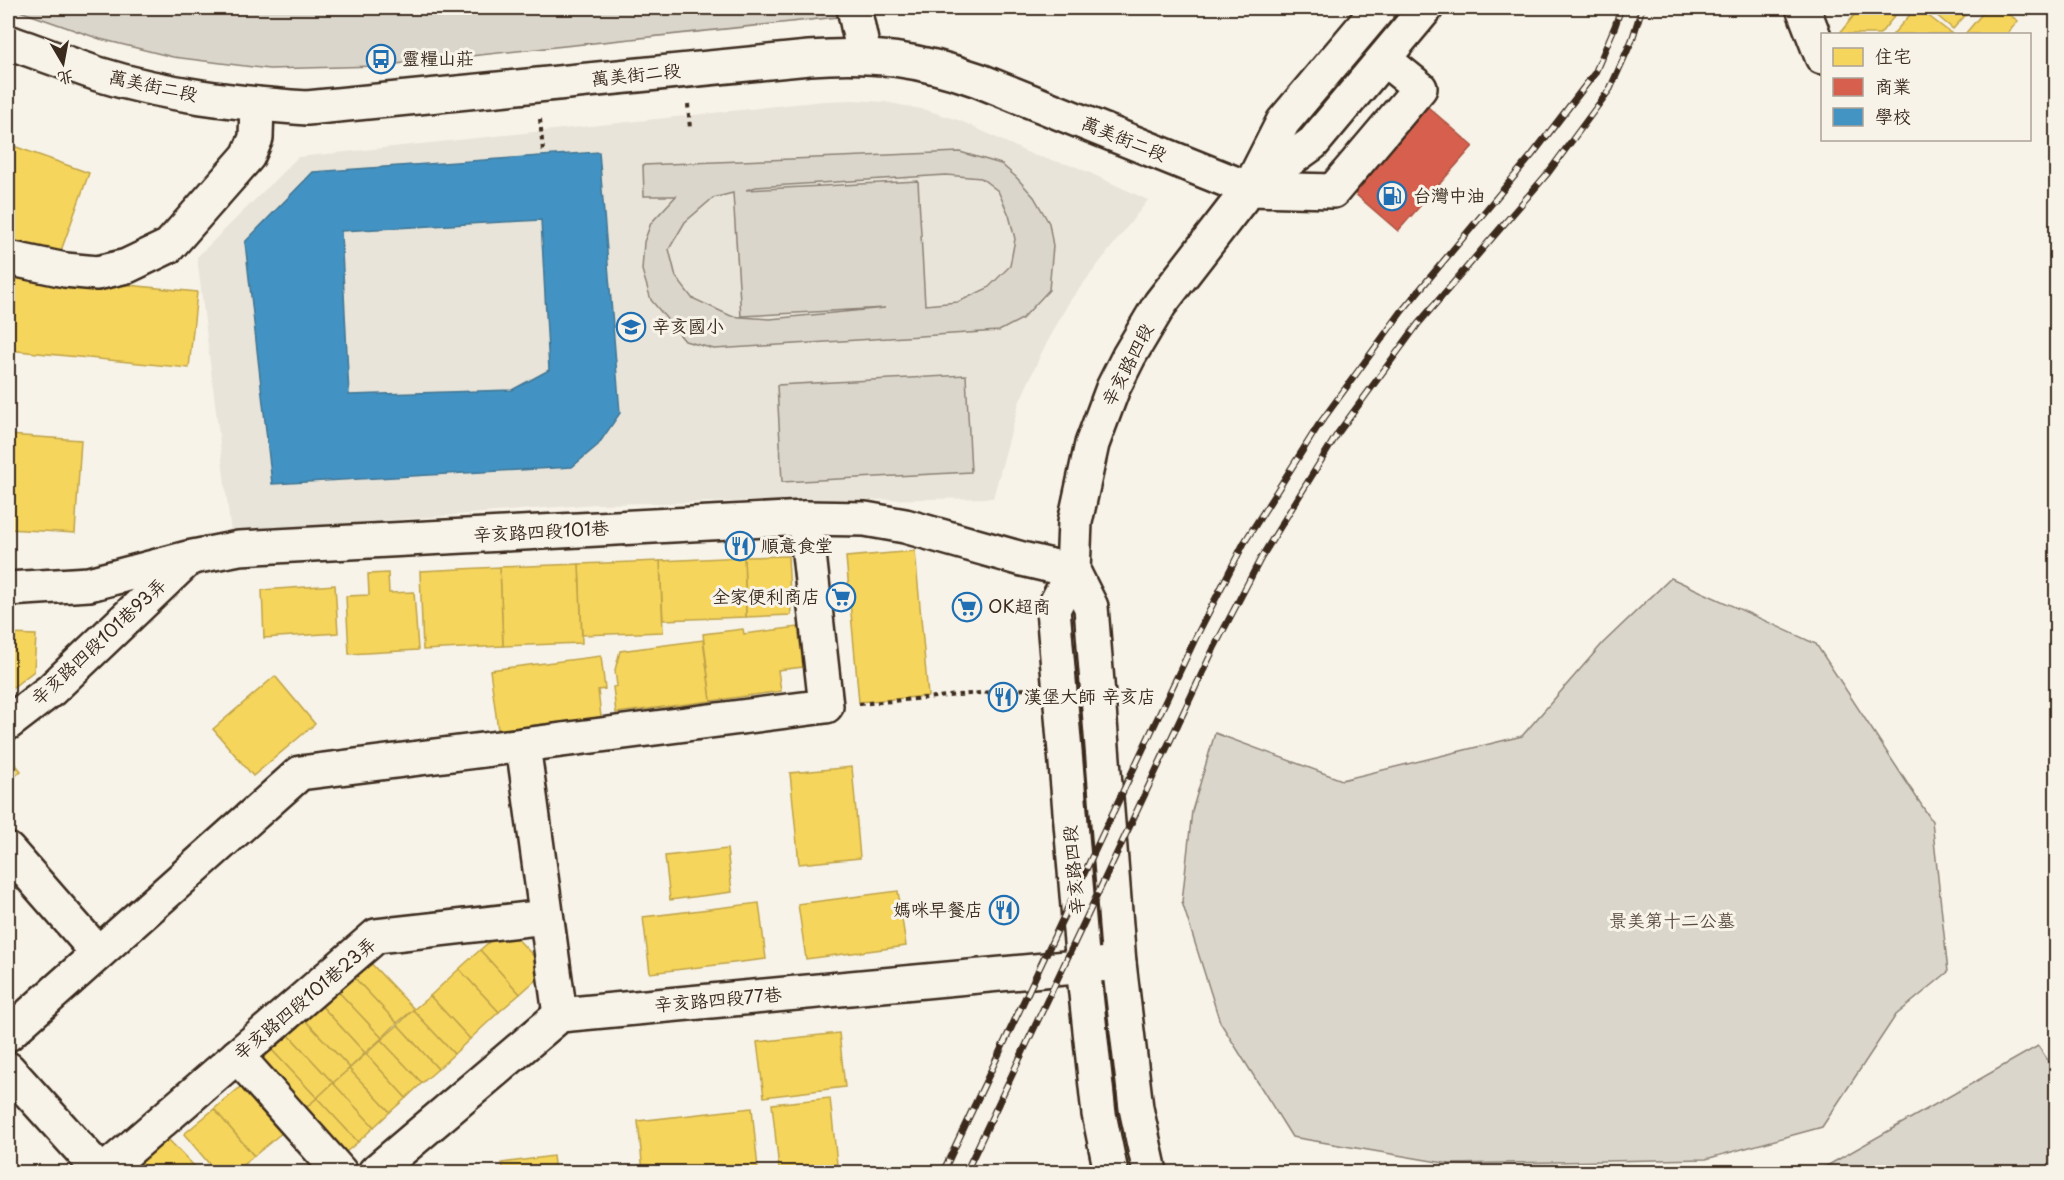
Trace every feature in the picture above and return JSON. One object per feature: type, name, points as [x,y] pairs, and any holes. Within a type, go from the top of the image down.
[{"type":"street","points":[[854,8],[864,55]]},
{"type":"street","name":"辛亥路四段","points":[[1111,1173],[1099,1114],[1083,966],[1053,609],[1073,571],[1075,522],[1092,444],[1113,388],[1160,304],[1249,189],[1283,122],[1379,8]]},
{"type":"street","name":"辛亥路四段","points":[[1249,189],[1313,143],[1426,8]]},
{"type":"street","points":[[1803,8],[1821,54]]},
{"type":"street","name":"萬美街二段","points":[[8,42],[100,74],[147,86],[257,104],[307,108],[798,59],[864,55],[924,63],[978,80],[1249,189]]},
{"type":"street","points":[[1249,189],[1333,191],[1420,88],[1384,59]]},
{"type":"street","points":[[8,258],[65,270],[97,273],[127,266],[170,246],[248,156],[256,138],[257,104]]},
{"type":"street","points":[[8,1034],[300,773],[826,706],[806,518]]},
{"type":"street","name":"辛亥路四段101巷","points":[[8,589],[89,584],[188,558],[239,548],[806,518],[865,519],[905,526],[1073,571]]},
{"type":"street","name":"辛亥路四段101巷93弄","points":[[8,723],[51,690],[188,558]]},
{"type":"street","name":"辛亥路四段","points":[[1073,571],[1091,607],[1119,963],[1136,1108],[1150,1173]]},
{"type":"street","points":[[375,1173],[560,1015],[523,745]]},
{"type":"street","points":[[8,850],[98,953]]},
{"type":"street","name":"辛亥路四段101巷23弄","points":[[8,1069],[102,1173],[376,936],[546,917]]},
{"type":"street","name":"辛亥路四段77巷","points":[[560,1015],[1119,963]]},
{"type":"street","points":[[237,1056],[340,1173]]},
{"type":"path","points":[[826,706],[1028,689]]},
{"type":"shaded area","name":"辛亥國小","points":[[824,101],[885,102],[926,110],[961,121],[1033,155],[1077,167],[1148,200],[1069,302],[1042,352],[1019,403],[993,498],[596,504],[231,533],[197,257],[298,157]]},
{"type":"green space","points":[[11,8],[837,8],[838,17],[377,66],[269,69],[173,57],[100,39]]},
{"type":"green space","points":[[960,152],[1001,164],[1034,197],[1049,223],[1053,246],[1049,290],[1022,319],[999,331],[714,349],[685,341],[651,300],[642,270],[644,242],[651,223],[676,196],[644,196],[643,165]],"holes":[[[946,175],[981,178],[998,191],[1009,215],[1015,239],[1010,266],[988,288],[958,302],[925,305],[918,181],[746,190],[756,187]],[[733,193],[741,317],[731,316],[692,298],[676,277],[669,249],[685,222],[713,198]],[[885,308],[770,319],[742,316]]]},
{"type":"green space","points":[[966,375],[971,472],[782,482],[777,385]]},
{"type":"green space","name":"景美第十二公墓","points":[[1671,578],[1816,644],[1932,821],[1948,972],[1896,1015],[1822,1127],[1706,1159],[1450,1164],[1292,1137],[1220,1022],[1182,902],[1192,811],[1215,733],[1342,780],[1522,736],[1603,643]]},
{"type":"green space","points":[[2038,1046],[2056,1072],[2056,1172],[1816,1172]]},
{"type":"building: 住宅","points":[[1860,8],[1901,8],[1881,33],[1840,33]]},
{"type":"building: 住宅","points":[[1918,8],[1951,33],[1894,33]]},
{"type":"building: 住宅","points":[[1928,8],[1972,8],[1953,29]]},
{"type":"building: 住宅","points":[[1987,8],[2000,8],[2018,21],[2008,33],[1966,33]]},
{"type":"building: 住宅","points":[[8,144],[89,173],[58,259],[8,241]]},
{"type":"building: 住宅","points":[[8,273],[197,292],[189,368],[8,350]]},
{"type":"building: 住宅","points":[[8,435],[81,440],[75,533],[8,529]]},
{"type":"building: 住宅","points":[[915,551],[928,696],[859,702],[846,557]]},
{"type":"building: 住宅","points":[[788,556],[791,615],[746,617],[744,557]]},
{"type":"building: 住宅","points":[[744,557],[746,617],[663,620],[660,561]]},
{"type":"building: 住宅","points":[[660,561],[663,632],[582,635],[579,564]]},
{"type":"building: 住宅","points":[[579,564],[582,643],[503,646],[500,567]]},
{"type":"building: 住宅","points":[[500,567],[503,646],[423,650],[420,571]]},
{"type":"building: 住宅","points":[[388,573],[389,593],[414,592],[418,650],[349,654],[346,596],[369,595],[368,574]]},
{"type":"building: 住宅","points":[[335,585],[338,633],[264,638],[262,590]]},
{"type":"building: 住宅","points":[[798,627],[803,667],[778,670],[781,691],[711,701],[703,634],[743,629],[744,634]]},
{"type":"building: 住宅","points":[[8,634],[36,635],[34,671],[12,688],[8,688]]},
{"type":"building: 住宅","points":[[703,640],[711,701],[616,713],[613,687],[617,686],[615,670],[620,651]]},
{"type":"building: 住宅","points":[[601,656],[605,689],[598,690],[601,717],[498,730],[490,670]]},
{"type":"building: 住宅","points":[[275,676],[315,724],[253,776],[213,729]]},
{"type":"building: 住宅","points":[[8,755],[21,771],[8,783]]},
{"type":"building: 住宅","points":[[852,767],[860,858],[799,864],[790,773]]},
{"type":"building: 住宅","points":[[727,849],[732,892],[670,900],[665,856]]},
{"type":"building: 住宅","points":[[898,891],[906,946],[806,959],[798,904]]},
{"type":"building: 住宅","points":[[759,903],[766,959],[650,973],[643,917]]},
{"type":"building: 住宅","points":[[506,927],[547,970],[520,994],[480,950]]},
{"type":"building: 住宅","points":[[480,950],[520,994],[499,1012],[459,969]]},
{"type":"building: 住宅","points":[[365,957],[414,1009],[397,1023],[349,972]]},
{"type":"building: 住宅","points":[[459,969],[499,1012],[470,1039],[430,996]]},
{"type":"building: 住宅","points":[[349,972],[397,1023],[382,1038],[333,986]]},
{"type":"building: 住宅","points":[[333,986],[382,1038],[365,1053],[317,1001]]},
{"type":"building: 住宅","points":[[430,996],[470,1039],[454,1054],[413,1010]]},
{"type":"building: 住宅","points":[[317,1001],[365,1053],[350,1068],[301,1016]]},
{"type":"building: 住宅","points":[[413,1010],[454,1054],[438,1069],[398,1025]]},
{"type":"building: 住宅","points":[[301,1016],[350,1068],[333,1083],[285,1031]]},
{"type":"building: 住宅","points":[[398,1025],[438,1069],[422,1083],[381,1040]]},
{"type":"building: 住宅","points":[[285,1031],[333,1083],[317,1098],[268,1046]]},
{"type":"building: 住宅","points":[[839,1033],[845,1087],[764,1097],[757,1042]]},
{"type":"building: 住宅","points":[[381,1040],[422,1083],[406,1098],[366,1054]]},
{"type":"building: 住宅","points":[[268,1046],[317,1098],[301,1112],[253,1061]]},
{"type":"building: 住宅","points":[[366,1054],[406,1098],[390,1112],[349,1069]]},
{"type":"building: 住宅","points":[[349,1069],[390,1112],[374,1127],[333,1083]]},
{"type":"building: 住宅","points":[[333,1083],[374,1127],[358,1142],[317,1098]]},
{"type":"building: 住宅","points":[[244,1084],[284,1131],[254,1156],[214,1109]]},
{"type":"building: 住宅","points":[[317,1098],[358,1142],[341,1156],[301,1112]]},
{"type":"building: 住宅","points":[[830,1098],[837,1164],[779,1169],[772,1104]]},
{"type":"building: 住宅","points":[[752,1108],[758,1169],[724,1172],[643,1172],[638,1121]]},
{"type":"building: 住宅","points":[[214,1109],[254,1156],[234,1172],[216,1172],[184,1134]]},
{"type":"building: 住宅","points":[[167,1138],[200,1172],[131,1172]]},
{"type":"building: 住宅","points":[[553,1156],[555,1172],[504,1172],[502,1163]]},
{"type":"building: 商業","points":[[1421,101],[1473,146],[1398,231],[1346,186]]},
{"type":"building: 學校","points":[[599,152],[620,413],[598,445],[572,467],[272,484],[245,242],[313,172]],"holes":[[[541,220],[549,370],[512,390],[349,395],[341,231]]]},
{"type":"railway","points":[[943,1172],[1195,639],[1244,543],[1318,426],[1402,311],[1532,155],[1595,73],[1621,8]]},
{"type":"railway","points":[[966,1172],[1214,648],[1261,558],[1338,433],[1418,324],[1548,173],[1610,89],[1632,40],[1642,8]]},
{"type":"place","name":"靈糧山莊","points":[[381,59]]},
{"type":"place","name":"台灣中油","points":[[1392,196]]},
{"type":"place","name":"辛亥國小","points":[[631,327]]},
{"type":"place","name":"順意食堂","points":[[740,546]]},
{"type":"place","name":"全家便利商店","points":[[841,597]]},
{"type":"place","name":"OK超商","points":[[967,607]]},
{"type":"place","name":"漢堡大師 辛亥店","points":[[1003,697]]},
{"type":"place","name":"媽咪早餐店","points":[[1004,910]]}]
